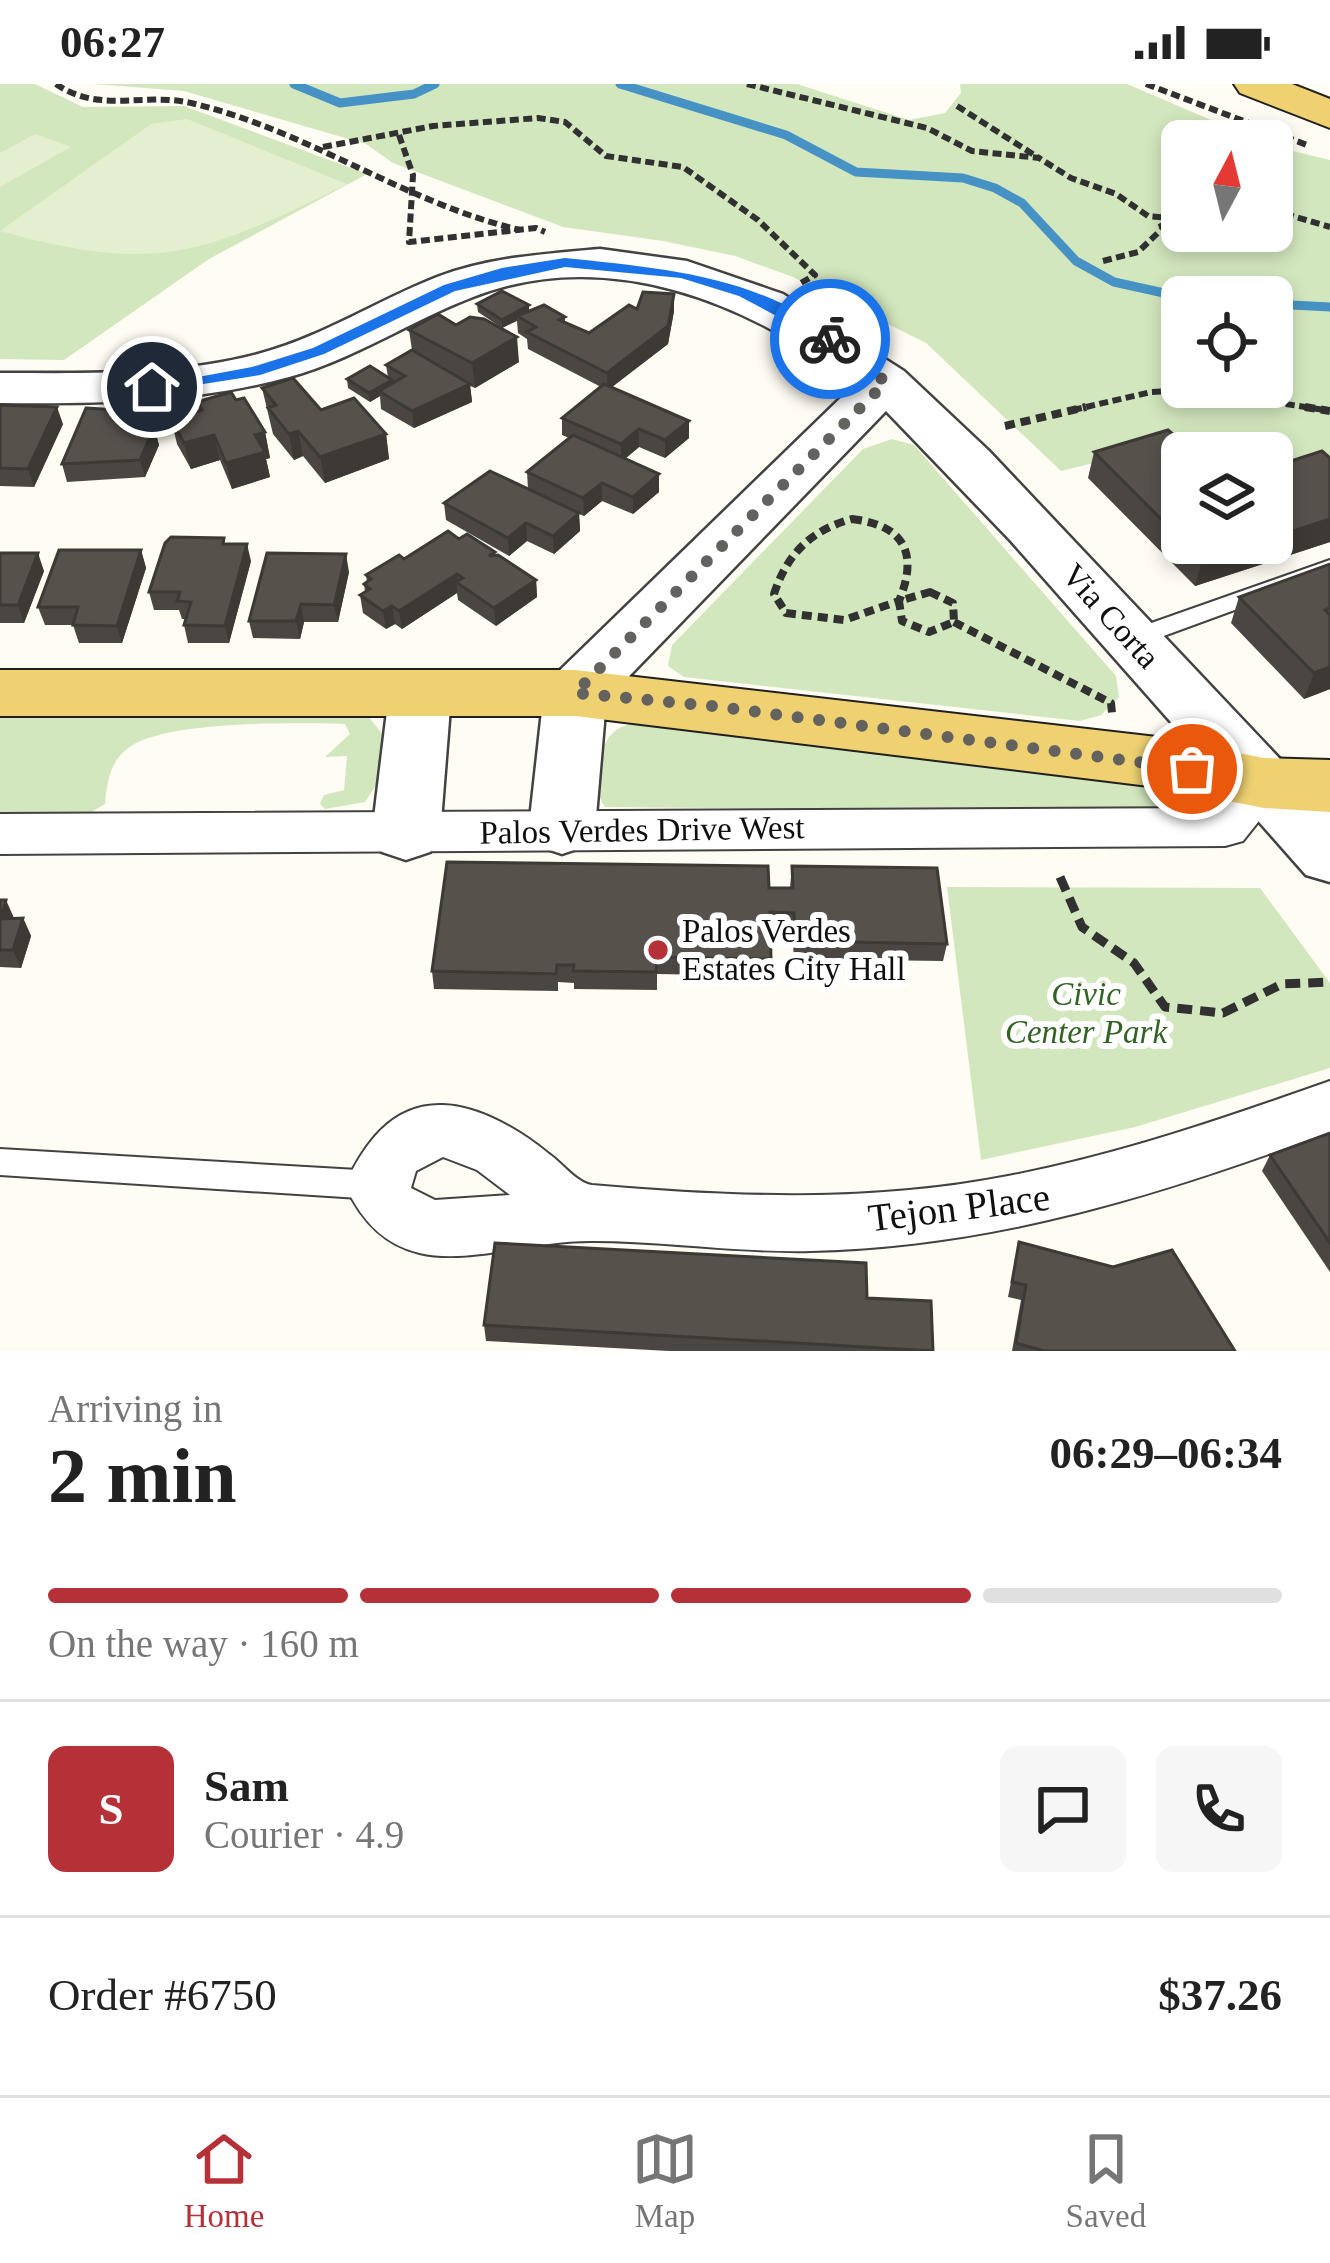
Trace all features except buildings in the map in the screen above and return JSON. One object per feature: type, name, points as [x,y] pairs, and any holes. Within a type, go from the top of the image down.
[{"type":"main road","points":[[1255,84],[1319,130]]},
{"type":"main road","points":[[1306,84],[1330,93]]},
{"type":"main road","points":[[0,693],[575,693],[1156,762],[1297,785]]},
{"type":"street","name":"Via Corta","points":[[0,388],[191,386],[255,372],[318,351],[450,288],[502,272],[565,263],[683,274],[744,293],[812,326],[886,382],[952,441],[1131,639],[1297,785],[1330,856]]},
{"type":"street","points":[[562,828],[575,693],[886,382]]},
{"type":"street","points":[[406,834],[420,695]]},
{"type":"street","name":"Palos Verdes Drive West","points":[[0,834],[1225,827],[1297,785]]},
{"type":"street","name":"Tejon Place","points":[[375,1185],[383,1205],[403,1221],[457,1229],[573,1213],[729,1223],[892,1220],[1042,1201],[1150,1172],[1330,1106]]},
{"type":"street","points":[[375,1185],[385,1161],[421,1132],[464,1130],[523,1170],[573,1213]]},
{"type":"lane","points":[[1131,639],[1330,567]]},
{"type":"lane","points":[[0,1162],[375,1185]]},
{"type":"path","points":[[56,84],[92,102],[180,100],[322,148],[412,190],[468,216],[520,230],[410,242],[412,190],[405,141],[398,134]]},
{"type":"path","points":[[747,84],[927,128],[972,151],[1039,158],[1158,219],[1162,228],[1155,243],[1124,260],[1103,261]]},
{"type":"path","points":[[1146,84],[1319,130]]},
{"type":"path","points":[[957,106],[1031,148],[1039,158]]},
{"type":"path","points":[[322,148],[538,118],[581,130],[591,149],[606,156],[683,166],[758,220],[815,275],[792,288]]},
{"type":"path","points":[[1293,216],[1330,227]]},
{"type":"path","points":[[1004,426],[1150,392],[1198,390],[1330,411]]},
{"type":"path","points":[[954,622],[957,610],[940,594],[921,591],[899,602],[859,619],[831,622],[786,613],[774,594],[797,545],[838,522],[867,520],[893,528],[908,547],[912,571],[899,602],[898,615],[910,627],[929,632],[954,622],[1111,703],[1112,712]]},
{"type":"path","points":[[1060,877],[1082,927],[1134,963],[1165,1007],[1222,1013],[1282,984],[1330,982]]},
{"type":"green space","points":[[0,84],[35,84],[83,107],[184,106],[367,174],[209,259],[64,360],[0,359]]},
{"type":"green space","points":[[94,84],[797,84],[909,120],[945,113],[961,93],[960,84],[1127,84],[1211,120],[1161,120],[1161,252],[1293,252],[1293,151],[1330,160],[1330,477],[1293,465],[1293,432],[1161,432],[1161,447],[1061,471],[926,343],[793,277],[735,256],[563,227],[393,163],[366,144],[184,91]]},
{"type":"green space","points":[[187,119],[347,184],[255,227],[180,250],[101,252],[0,231],[151,124]]},
{"type":"green space","points":[[35,134],[71,147],[0,187],[0,153]]},
{"type":"green space","points":[[892,439],[914,445],[1116,676],[1119,697],[1101,715],[1080,721],[684,677],[668,666],[672,645],[863,449]]},
{"type":"green space","points":[[0,709],[368,716],[383,735],[382,776],[365,802],[325,809],[320,804],[324,795],[344,790],[347,756],[325,757],[350,734],[345,724],[203,727],[131,746],[114,764],[105,804],[88,814],[0,816]]},
{"type":"green space","points":[[644,720],[1175,789],[1179,802],[1166,812],[605,807],[597,779],[604,746],[618,729]]},
{"type":"green space","name":"Civic Center Park","points":[[947,887],[1260,888],[1330,983],[1330,1068],[1135,1127],[981,1160]]},
{"type":"waterway","points":[[294,84],[340,103],[414,94],[435,84]]},
{"type":"waterway","points":[[620,84],[786,135],[856,172],[963,178],[995,188],[1022,203],[1076,261],[1114,282],[1161,292]]},
{"type":"waterway","points":[[1293,305],[1330,307]]},
{"type":"way so far","points":[[830,339],[886,382],[575,693],[712,706],[1192,769]]},
{"type":"place","name":"Palos Verdes Estates City Hall","points":[[658,950]]},
{"type":"route","points":[[152,387],[191,386],[255,372],[318,351],[450,288],[502,272],[565,263],[629,265],[683,274],[744,293],[830,339]]}]
